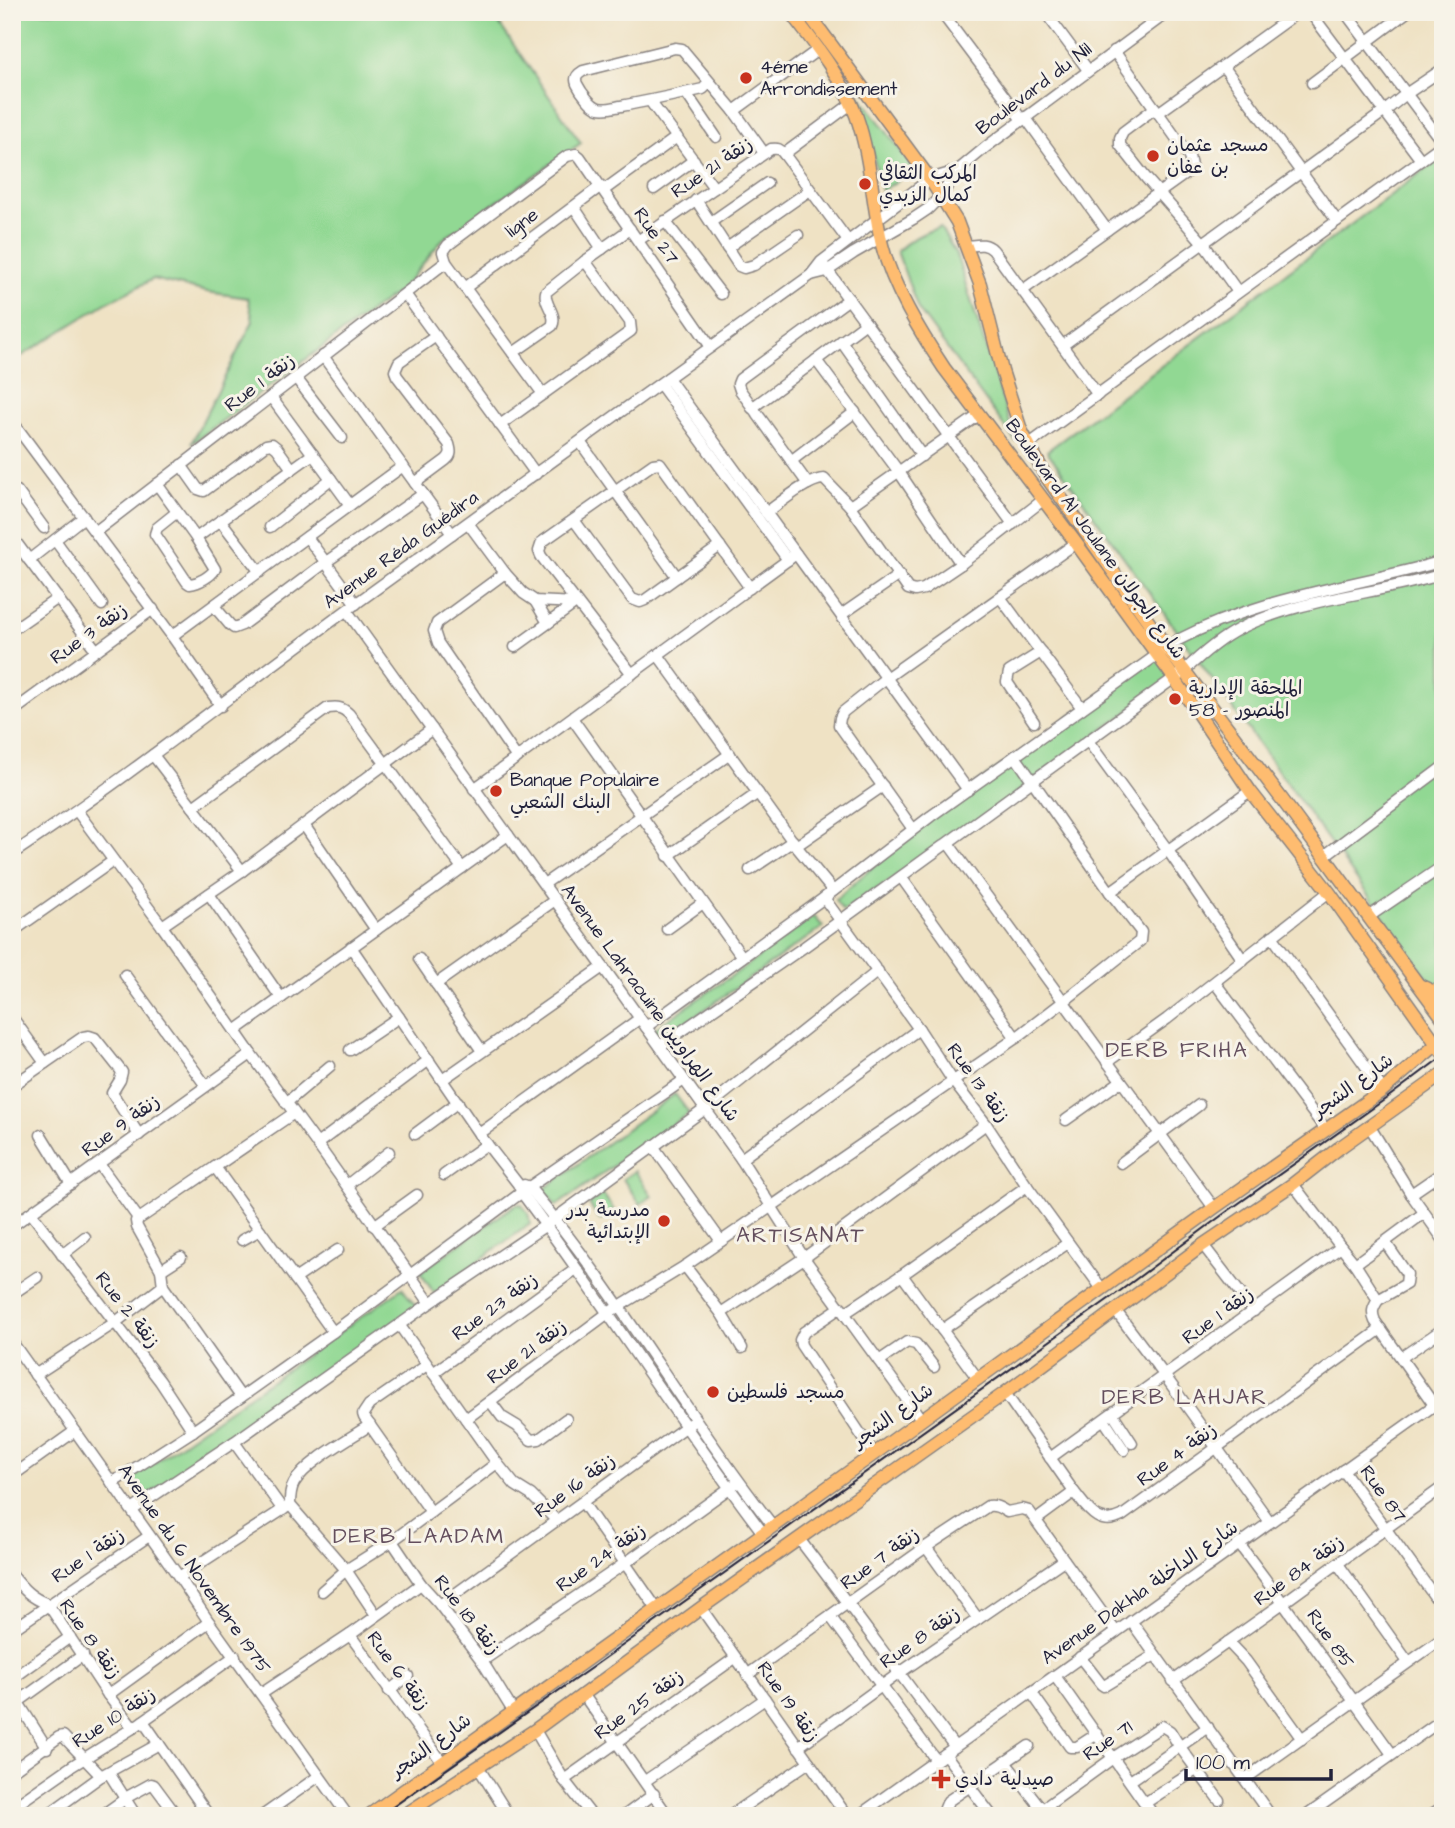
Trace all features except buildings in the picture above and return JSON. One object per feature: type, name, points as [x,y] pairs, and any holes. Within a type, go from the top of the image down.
[{"type":"main road","name":"Boulevard Al Joulane شارع الجولان","points":[[790,12],[819,49],[851,104],[868,155],[885,254],[918,327],[944,368],[1076,543],[1324,856],[1443,1018]]},
{"type":"main road","name":"Boulevard Al Joulane شارع الجولان","points":[[807,12],[930,179],[957,222],[980,284],[1010,397],[1028,445],[1052,487],[1161,651]]},
{"type":"main road","name":"Boulevard Al Joulane شارع الجولان","points":[[1179,675],[1250,791],[1329,892],[1441,1045]]},
{"type":"main road","points":[[1417,984],[1443,996]]},
{"type":"main road","name":"شارع الشجر","points":[[368,1816],[1214,1208],[1383,1090],[1441,1045]]},
{"type":"main road","points":[[404,1816],[535,1730],[1443,1074]]},
{"type":"street","points":[[941,12],[1107,230]]},
{"type":"street","points":[[1045,12],[1088,71]]},
{"type":"street","name":"Boulevard du Nil","points":[[941,196],[957,171],[1023,118],[1168,12]]},
{"type":"street","points":[[1238,292],[1203,243],[1146,178],[1121,145],[1120,138],[1123,132],[1223,66],[1298,12]]},
{"type":"street","points":[[1310,12],[1421,160]]},
{"type":"street","points":[[1028,445],[1443,144],[1345,12]]},
{"type":"street","points":[[1312,83],[1407,12]]},
{"type":"street","points":[[709,83],[703,89],[606,108],[599,108],[589,101],[576,83],[577,76],[583,71],[675,48],[682,49],[768,151],[779,149],[784,154],[848,241]]},
{"type":"street","points":[[733,111],[819,49]]},
{"type":"street","points":[[1023,290],[1188,172],[1191,164],[1189,156],[1114,51]]},
{"type":"street","points":[[1223,66],[1336,221]]},
{"type":"street","points":[[1063,345],[1443,69]]},
{"type":"street","points":[[686,93],[716,137]]},
{"type":"street","points":[[650,101],[714,188]]},
{"type":"street","points":[[784,154],[851,104]]},
{"type":"street","name":"ligne","points":[[465,288],[574,207],[677,137]]},
{"type":"street","name":"Rue 21 زنقة","points":[[639,240],[768,151]]},
{"type":"street","name":"Rue 27","points":[[446,262],[443,252],[445,248],[567,156],[576,154],[639,240],[711,347]]},
{"type":"street","points":[[654,189],[694,160]]},
{"type":"street","name":"Boulevard du Nil","points":[[930,179],[957,171]]},
{"type":"street","name":"Avenue Réda Guédira","points":[[824,267],[848,241],[930,179]]},
{"type":"street","points":[[710,222],[767,183]]},
{"type":"street","points":[[727,248],[810,190]]},
{"type":"street","name":"Avenue Réda Guédira","points":[[12,854],[77,811],[351,607],[811,275],[913,219],[941,196]]},
{"type":"street","points":[[696,200],[739,265],[749,268],[798,235]]},
{"type":"street","points":[[574,207],[602,249]]},
{"type":"street","points":[[665,221],[721,294]]},
{"type":"street","points":[[513,353],[554,323],[545,292],[630,229]]},
{"type":"street","points":[[967,246],[989,246],[1098,394]]},
{"type":"street","points":[[500,425],[631,331],[630,322],[585,261]]},
{"type":"street","points":[[446,262],[543,394]]},
{"type":"street","name":"Rue 1 زنقة","points":[[95,531],[446,262]]},
{"type":"street","points":[[824,267],[1013,524]]},
{"type":"street","points":[[405,293],[536,474]]},
{"type":"street","points":[[808,484],[752,408],[738,384],[740,379],[849,299]]},
{"type":"street","points":[[752,408],[866,323]]},
{"type":"street","points":[[415,483],[446,460],[451,451],[449,444],[395,371],[399,362],[436,336]]},
{"type":"street","points":[[841,341],[922,456]]},
{"type":"street","points":[[323,356],[452,534]]},
{"type":"street","points":[[816,360],[899,472],[961,564]]},
{"type":"street","points":[[296,378],[342,438]]},
{"type":"street","points":[[664,381],[766,513],[792,557]]},
{"type":"street","points":[[664,381],[792,557],[841,615],[968,790]]},
{"type":"street","points":[[271,397],[350,505]]},
{"type":"street","points":[[791,461],[855,412]]},
{"type":"street","points":[[850,506],[979,415]]},
{"type":"street","points":[[12,421],[17,437],[95,531],[220,706]]},
{"type":"street","points":[[580,442],[677,577]]},
{"type":"street","points":[[181,466],[198,489],[204,491],[272,444],[292,469]]},
{"type":"street","points":[[196,538],[313,454]]},
{"type":"street","points":[[632,674],[541,556],[538,551],[542,542],[653,464],[660,463],[750,588]]},
{"type":"street","points":[[172,636],[403,466]]},
{"type":"street","points":[[270,527],[331,479]]},
{"type":"street","points":[[766,513],[808,484],[818,479],[824,480],[850,506],[908,589],[915,591],[923,589],[961,564],[1043,500]]},
{"type":"street","points":[[157,484],[196,538],[213,563],[215,571],[199,582],[187,582],[155,534],[157,527],[177,512]]},
{"type":"street","points":[[214,606],[230,625],[238,627],[423,494]]},
{"type":"street","points":[[17,496],[44,527]]},
{"type":"street","points":[[29,560],[84,517]]},
{"type":"street","points":[[574,520],[635,601],[645,600],[720,546]]},
{"type":"street","points":[[220,521],[260,572]]},
{"type":"street","points":[[468,523],[505,573],[523,593],[535,601],[548,623]]},
{"type":"street","points":[[12,537],[16,550],[29,560],[96,650]]},
{"type":"street","name":"Avenue Lahraouine شارع الهراويين","points":[[307,537],[326,562],[351,607],[432,729],[741,1159],[804,1258],[922,1419]]},
{"type":"street","points":[[55,540],[102,605]]},
{"type":"street","points":[[914,830],[839,725],[843,712],[1076,543]]},
{"type":"street","points":[[474,789],[792,557]]},
{"type":"street","points":[[479,1134],[741,957],[1015,756],[1186,636],[1268,603],[1443,561]]},
{"type":"street","points":[[505,573],[437,623],[434,631],[438,643],[517,758]]},
{"type":"street","points":[[660,1046],[901,877],[1179,675],[1228,635],[1267,617],[1443,574]]},
{"type":"street","points":[[841,615],[899,575]]},
{"type":"street","points":[[1000,597],[1082,708]]},
{"type":"street","points":[[12,630],[58,598]]},
{"type":"street","points":[[535,601],[576,603]]},
{"type":"street","points":[[515,647],[576,603]]},
{"type":"street","name":"Rue 3 زنقة","points":[[12,712],[153,609]]},
{"type":"street","points":[[1034,722],[1007,681],[1007,676],[1009,672],[1041,652]]},
{"type":"street","name":"Rue 13 زنقة","points":[[658,655],[795,843],[829,895],[841,920],[1102,1289]]},
{"type":"street","points":[[193,807],[328,708],[337,707],[345,709],[349,714],[462,868]]},
{"type":"street","points":[[572,718],[741,957]]},
{"type":"street","points":[[162,926],[242,871],[432,729]]},
{"type":"street","points":[[1088,741],[1243,960]]},
{"type":"street","points":[[544,884],[730,754]]},
{"type":"street","points":[[153,755],[242,871]]},
{"type":"street","name":"Rue 21 زنقة","points":[[466,1419],[608,1313],[685,1266],[1016,1038],[1140,941],[1141,932],[1015,756]]},
{"type":"street","points":[[1324,856],[1443,767]]},
{"type":"street","points":[[750,870],[883,786]]},
{"type":"street","points":[[1110,892],[1250,791]]},
{"type":"street","points":[[668,856],[758,793]]},
{"type":"street","points":[[77,811],[430,1303]]},
{"type":"street","points":[[304,825],[376,930]]},
{"type":"street","points":[[235,1031],[508,835]]},
{"type":"street","points":[[947,843],[1214,1208]]},
{"type":"street","points":[[12,932],[113,860]]},
{"type":"street","points":[[1368,917],[1443,866]]},
{"type":"street","points":[[901,877],[1016,1038]]},
{"type":"street","points":[[1107,1062],[1215,983],[1329,892]]},
{"type":"street","points":[[209,894],[281,998]]},
{"type":"street","points":[[436,984],[555,900]]},
{"type":"street","points":[[667,929],[702,904]]},
{"type":"street","points":[[1272,936],[1383,1090]]},
{"type":"street","points":[[351,947],[479,1134],[620,1307],[696,1419],[734,1485]]},
{"type":"street","points":[[419,959],[482,1051]]},
{"type":"street","points":[[442,1080],[603,967]]},
{"type":"street","points":[[132,1510],[550,1221],[705,1109],[878,971]]},
{"type":"street","points":[[125,975],[205,1086]]},
{"type":"street","points":[[1215,983],[1326,1130]]},
{"type":"street","points":[[12,1017],[45,1063]]},
{"type":"street","points":[[350,1050],[399,1017]]},
{"type":"street","points":[[741,1159],[919,1029]]},
{"type":"street","points":[[12,1086],[83,1037],[95,1038],[122,1072],[113,1089],[113,1097],[139,1135]]},
{"type":"street","name":"Rue 9 زنقة","points":[[12,1226],[251,1054]]},
{"type":"street","points":[[317,1144],[429,1060]]},
{"type":"street","points":[[286,1103],[330,1066]]},
{"type":"street","points":[[112,1483],[193,1431],[333,1332],[523,1188],[684,1080]]},
{"type":"street","points":[[1066,1121],[1121,1081]]},
{"type":"street","points":[[415,1134],[458,1102]]},
{"type":"street","points":[[1121,1163],[1199,1105]]},
{"type":"street","points":[[241,1397],[163,1286],[161,1270],[136,1221],[294,1113]]},
{"type":"street","points":[[721,1313],[804,1258],[986,1124]]},
{"type":"street","points":[[1370,1127],[1411,1194],[1443,1239]]},
{"type":"street","points":[[41,1135],[71,1184]]},
{"type":"street","points":[[444,1175],[487,1144]]},
{"type":"street","points":[[653,1146],[721,1241]]},
{"type":"street","points":[[346,1185],[389,1152]]},
{"type":"street","points":[[99,1164],[138,1218]]},
{"type":"street","points":[[215,1167],[333,1332]]},
{"type":"street","points":[[1411,1194],[1443,1172]]},
{"type":"street","points":[[1293,1184],[1355,1264],[1378,1300]]},
{"type":"street","points":[[874,1454],[801,1345],[804,1332],[902,1275],[1027,1185]]},
{"type":"street","points":[[374,1226],[417,1195]]},
{"type":"street","name":"Rue 2 زنقة","points":[[31,1213],[160,1381],[193,1431]]},
{"type":"street","points":[[1355,1264],[1424,1213]]},
{"type":"street","points":[[550,1221],[576,1269],[686,1427],[768,1530]]},
{"type":"street","points":[[242,1240],[260,1230]]},
{"type":"street","points":[[62,1255],[85,1237]]},
{"type":"street","points":[[1385,1242],[1407,1274],[1407,1279],[1406,1284],[1378,1300],[1373,1316],[1439,1402]]},
{"type":"street","points":[[942,1330],[1068,1243]]},
{"type":"street","points":[[1203,1245],[1254,1311]]},
{"type":"street","name":"Rue 1 زنقة","points":[[1050,1458],[1341,1247]]},
{"type":"street","points":[[295,1279],[338,1250]]},
{"type":"street","points":[[161,1270],[181,1257]]},
{"type":"street","points":[[685,1266],[721,1313],[742,1348]]},
{"type":"street","name":"Rue 23 زنقة","points":[[179,1577],[288,1503],[294,1483],[320,1458],[367,1421],[363,1414],[369,1405],[430,1369],[576,1269]]},
{"type":"street","points":[[902,1275],[978,1379]]},
{"type":"street","points":[[12,1294],[37,1277]]},
{"type":"street","points":[[35,1375],[116,1322],[163,1286]]},
{"type":"street","points":[[1115,1310],[1270,1522]]},
{"type":"street","points":[[400,1326],[497,1463],[516,1485],[531,1495],[557,1521]]},
{"type":"street","name":"Rue 4 زنقة","points":[[1074,1492],[1092,1514],[1108,1521],[1115,1520],[1381,1329]]},
{"type":"street","points":[[1402,1357],[1443,1329]]},
{"type":"street","name":"Avenue du 6 Novembre 1975","points":[[12,1342],[348,1816]]},
{"type":"street","points":[[879,1362],[907,1342],[912,1342],[934,1367]]},
{"type":"street","points":[[1005,1392],[1074,1492],[1035,1520],[1115,1632]]},
{"type":"street","points":[[490,1401],[502,1417],[517,1426],[531,1440],[538,1439],[566,1419]]},
{"type":"street","name":"Avenue Dakhla شارع الداخلة","points":[[858,1816],[874,1811],[945,1754],[1439,1402]]},
{"type":"street","points":[[1109,1417],[1128,1447]]},
{"type":"street","name":"Rue 16 زنقة","points":[[440,1605],[696,1419]]},
{"type":"street","points":[[367,1421],[431,1512]]},
{"type":"street","points":[[12,1476],[75,1431]]},
{"type":"street","points":[[234,1442],[346,1570],[376,1615]]},
{"type":"street","points":[[322,1591],[346,1570],[392,1541],[497,1463]]},
{"type":"street","name":"Rue 87","points":[[1343,1470],[1443,1608]]},
{"type":"street","name":"Rue 24 زنقة","points":[[482,1661],[734,1485]]},
{"type":"street","name":"Rue 84 زنقة","points":[[1174,1681],[1386,1528],[1441,1492]]},
{"type":"street","points":[[583,1503],[657,1609]]},
{"type":"street","name":"Rue 7 زنقة","points":[[747,1675],[988,1506],[999,1506],[1011,1513],[1026,1509],[1035,1520]]},
{"type":"street","name":"Rue 1 زنقة","points":[[12,1630],[149,1536]]},
{"type":"street","points":[[799,1539],[898,1674],[945,1754]]},
{"type":"street","name":"Rue 18 زنقة","points":[[392,1541],[421,1584],[482,1661],[513,1711]]},
{"type":"street","name":"Rue 85","points":[[1239,1544],[1392,1754]]},
{"type":"street","points":[[926,1547],[978,1619]]},
{"type":"street","name":"Rue 8 زنقة","points":[[799,1747],[898,1674],[1064,1560]]},
{"type":"street","points":[[1338,1564],[1408,1662]]},
{"type":"street","name":"Rue 8 زنقة","points":[[12,1575],[23,1590],[36,1600],[48,1604],[132,1728]]},
{"type":"street","points":[[261,1693],[350,1635],[421,1584]]},
{"type":"street","name":"Rue 19 زنقة","points":[[701,1608],[847,1816]]},
{"type":"street","points":[[830,1616],[881,1687],[945,1754],[992,1816]]},
{"type":"street","points":[[1130,1621],[1268,1812],[1255,1816]]},
{"type":"street","name":"Rue 8 زنقة","points":[[108,1695],[209,1622]]},
{"type":"street","name":"Rue 6 زنقة","points":[[350,1635],[442,1762]]},
{"type":"street","points":[[12,1678],[70,1637]]},
{"type":"street","points":[[1245,1779],[1443,1638]]},
{"type":"street","points":[[1228,1642],[1246,1661],[1302,1739]]},
{"type":"street","points":[[47,1748],[15,1698],[83,1655]]},
{"type":"street","points":[[1080,1657],[1104,1686],[1155,1655]]},
{"type":"street","name":"Rue 10 زنقة","points":[[12,1808],[235,1657]]},
{"type":"street","name":"Rue 25 زنقة","points":[[564,1780],[735,1658]]},
{"type":"street","points":[[389,1691],[408,1676]]},
{"type":"street","points":[[1055,1676],[1154,1816]]},
{"type":"street","points":[[1031,1692],[1070,1746],[1077,1747],[1097,1734]]},
{"type":"street","points":[[583,1693],[668,1816]]},
{"type":"street","points":[[645,1782],[765,1699]]},
{"type":"street","points":[[1306,1816],[1443,1719]]},
{"type":"street","points":[[143,1721],[209,1816]]},
{"type":"street","name":"Rue 71","points":[[1037,1812],[1162,1726],[1170,1731],[1219,1800]]},
{"type":"street","points":[[1130,1782],[1208,1727]]},
{"type":"street","points":[[535,1730],[564,1780],[592,1816]]},
{"type":"street","points":[[12,1771],[63,1736],[105,1775],[136,1816]]},
{"type":"street","points":[[46,1816],[105,1775],[159,1744]]},
{"type":"street","points":[[950,1816],[945,1808],[947,1801],[1029,1746]]},
{"type":"street","points":[[730,1816],[809,1762]]},
{"type":"street","points":[[1005,1762],[1037,1812]]},
{"type":"street","points":[[478,1767],[509,1816]]},
{"type":"street","points":[[1145,1803],[1196,1770]]},
{"type":"street","points":[[262,1816],[319,1776]]},
{"type":"street","points":[[101,1816],[151,1784],[177,1816]]},
{"type":"street","points":[[624,1816],[654,1794]]},
{"type":"street","points":[[1429,1816],[1443,1807]]},
{"type":"green space","points":[[12,12],[491,12],[581,143],[442,240],[404,287],[191,444],[253,321],[248,298],[207,292],[153,279],[106,303],[12,362]]},
{"type":"green space","points":[[858,93],[914,169],[882,191]]},
{"type":"green space","points":[[1443,156],[1443,999],[1047,451]]},
{"type":"green space","points":[[940,227],[956,254],[1016,442],[918,309],[897,251],[917,236]]},
{"type":"green space","points":[[1156,655],[1174,678],[948,843],[843,911],[835,900],[931,816]]},
{"type":"green space","points":[[814,916],[823,927],[661,1040],[653,1030],[749,964]]},
{"type":"green space","points":[[675,1094],[689,1113],[556,1206],[544,1189]]},
{"type":"green space","points":[[635,1171],[652,1196],[640,1204],[623,1179]]},
{"type":"green space","points":[[603,1194],[614,1210],[600,1220],[589,1204]]},
{"type":"green space","points":[[521,1204],[528,1213],[530,1224],[434,1293],[420,1272],[515,1205]]},
{"type":"green space","points":[[402,1288],[418,1309],[396,1326],[144,1498],[130,1480]]},
{"type":"tram line","points":[[380,1816],[1120,1291],[1443,1056]]},
{"type":"place","name":"4éme Arrondissement","points":[[746,78]]},
{"type":"place","name":"مسجد عثمان بن عفان","points":[[1153,156]]},
{"type":"place","name":"المركب الثقافي كمال الزبدي","points":[[865,184]]},
{"type":"place","name":"الملحقة الإدارية 58 - المنصور","points":[[1175,699]]},
{"type":"place","name":"Banque Populaire البنك الشعبي","points":[[496,791]]},
{"type":"place","name":"مدرسة بدر الإبتدائية","points":[[664,1221]]},
{"type":"place","name":"مسجد فلسطين","points":[[713,1392]]},
{"type":"place","name":"صيدلية دادي","points":[[941,1779]]},
{"type":"district","name":"DERB FRIHA","points":[[1177,1050]]},
{"type":"district","name":"ARTISANAT","points":[[801,1235]]},
{"type":"district","name":"DERB LAHJAR","points":[[1185,1397]]},
{"type":"district","name":"DERB LAADAM","points":[[419,1536]]}]
